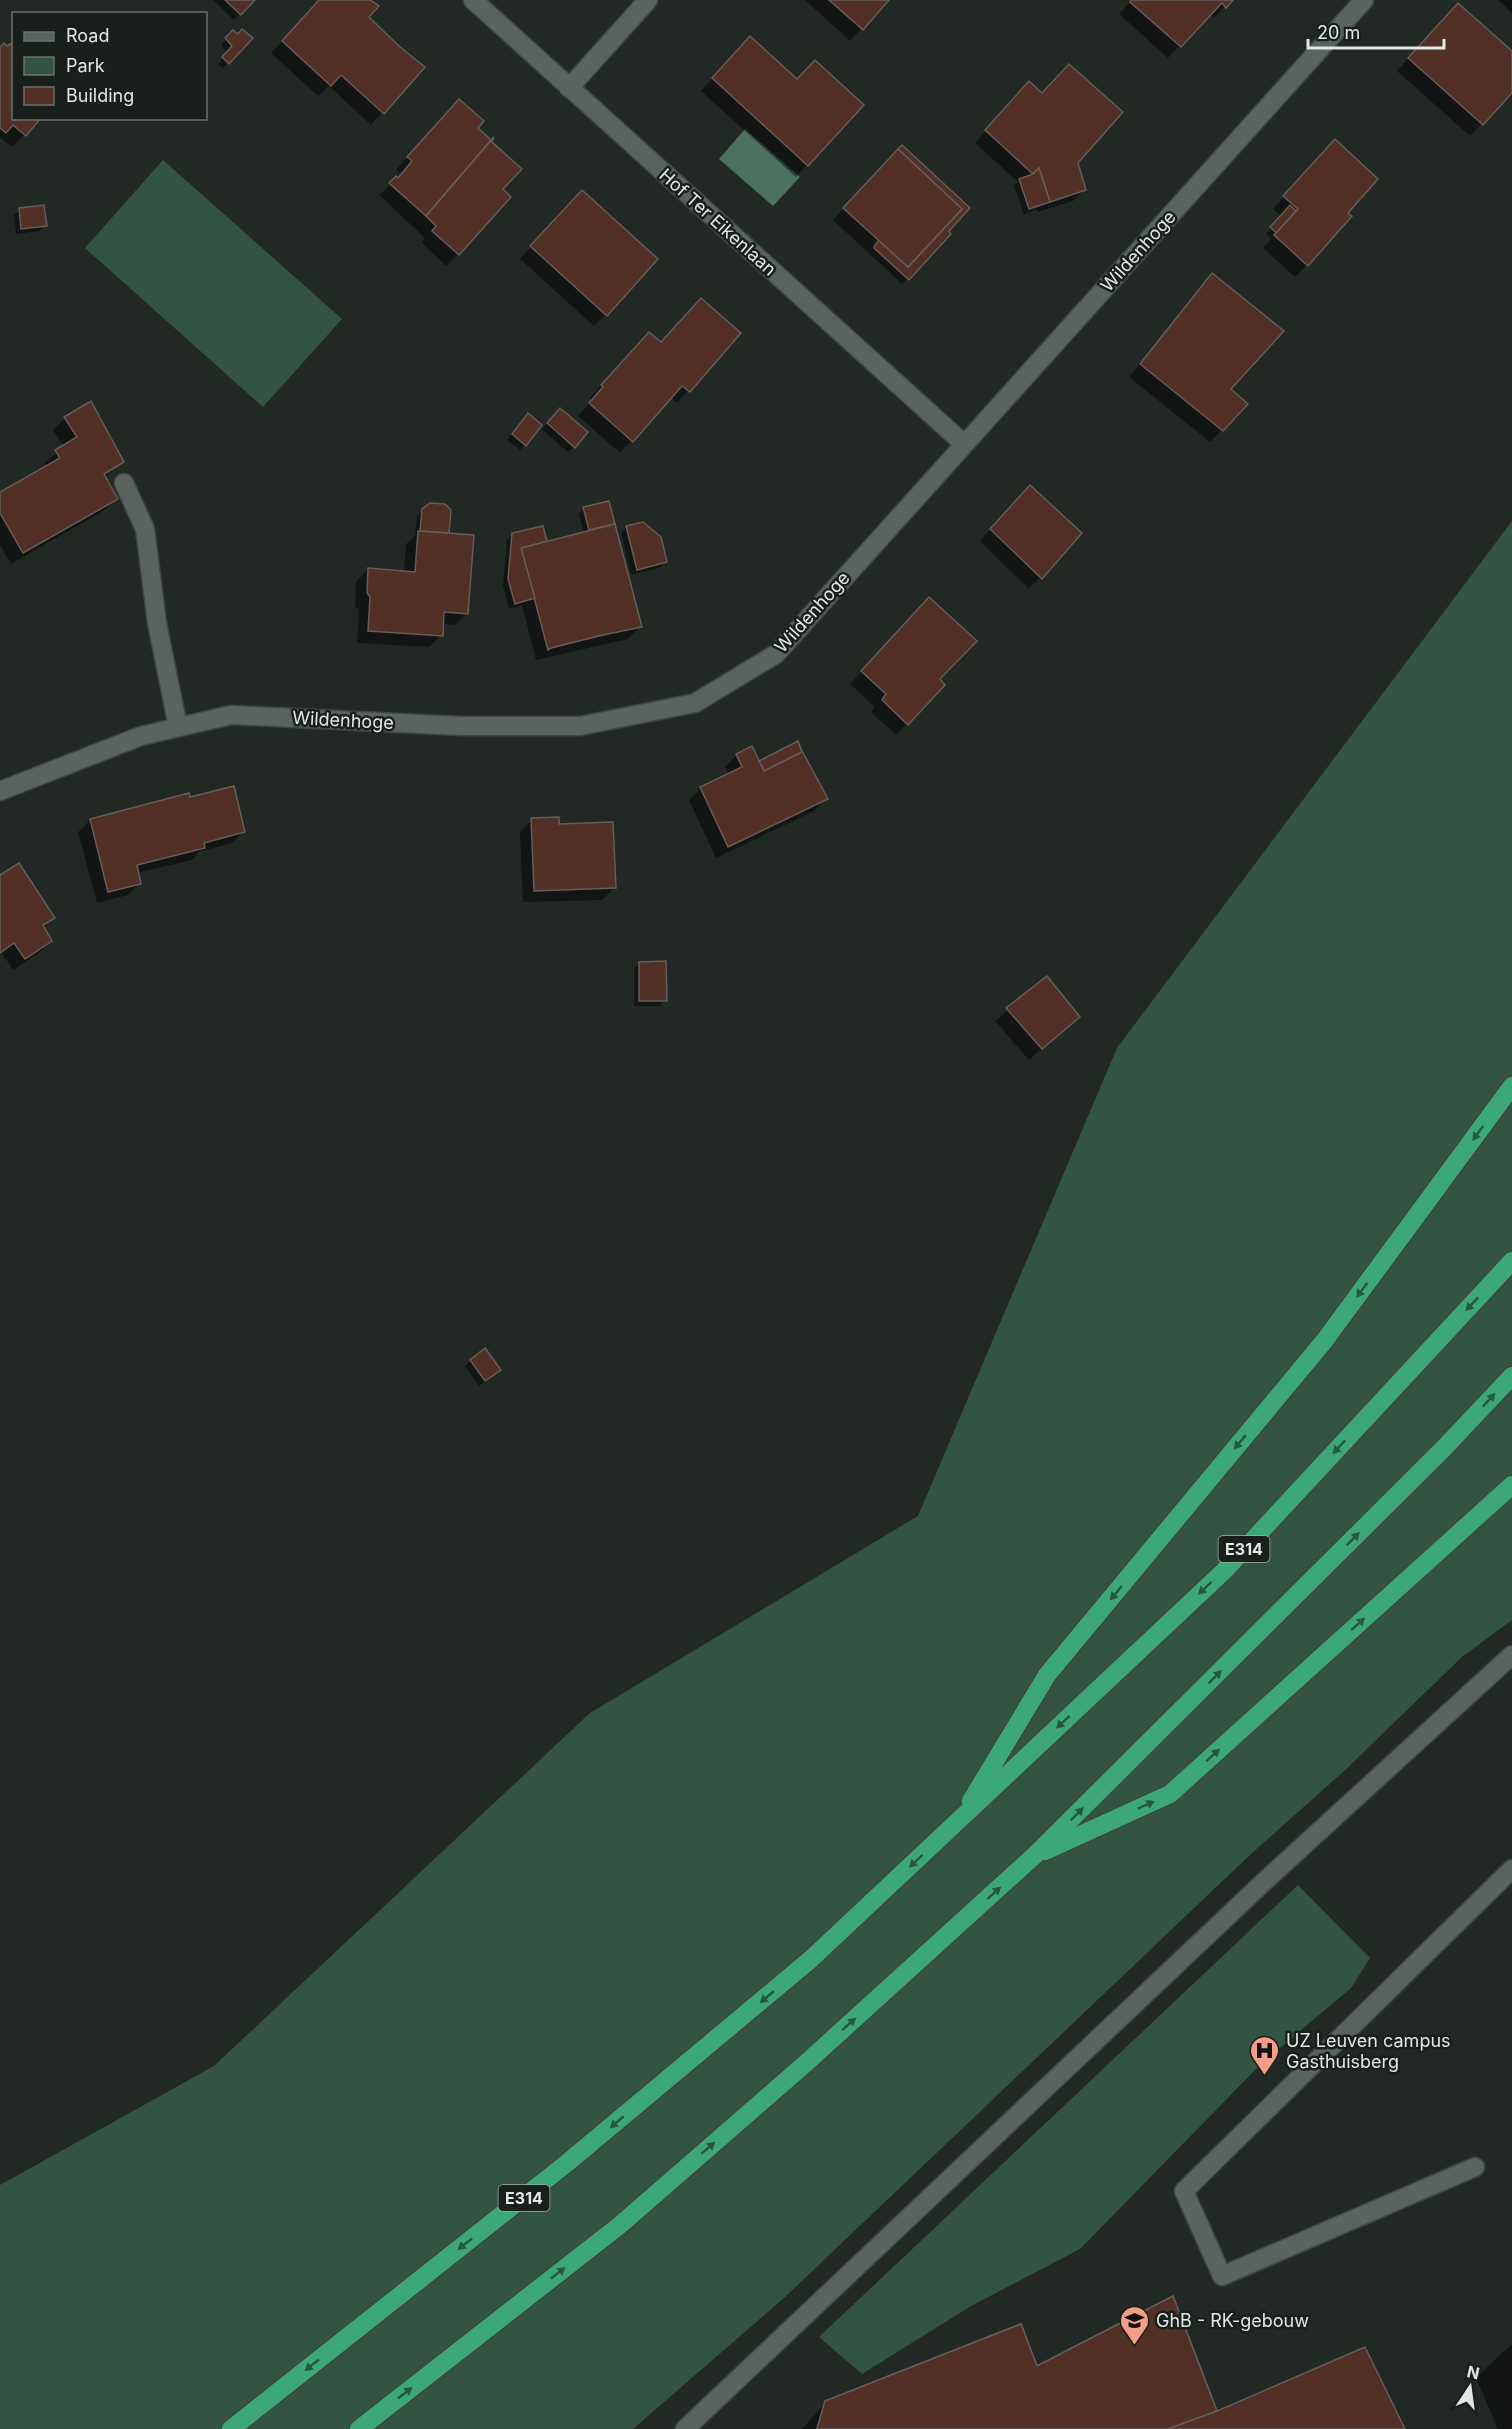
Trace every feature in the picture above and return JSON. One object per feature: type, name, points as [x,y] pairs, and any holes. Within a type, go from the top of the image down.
[{"type":"highway","points":[[959,1821],[1047,1675],[1325,1340],[1512,1086]]},
{"type":"highway","name":"E314","points":[[231,2429],[567,2163],[802,1967],[1224,1571],[1512,1262]]},
{"type":"highway","points":[[358,2429],[620,2225],[806,2063],[1035,1855],[1445,1447],[1512,1376]]},
{"type":"highway","points":[[1035,1855],[1170,1794],[1512,1485]]},
{"type":"street","name":"Hof Ter Eikenlaan","points":[[473,0],[964,444]]},
{"type":"street","points":[[569,88],[648,0]]},
{"type":"street","name":"Wildenhoge","points":[[0,791],[141,736],[231,715],[462,726],[580,726],[695,704],[776,654],[1364,0]]},
{"type":"street","points":[[124,483],[145,529],[157,623],[178,727]]},
{"type":"street","points":[[685,2429],[1260,1886],[1512,1655]]},
{"type":"street","points":[[1475,2167],[1222,2276],[1184,2191],[1512,1869]]},
{"type":"green space","points":[[163,160],[342,319],[263,407],[85,248]]},
{"type":"green space","points":[[1512,521],[1512,1620],[1462,1657],[1343,1772],[1252,1853],[785,2297],[633,2429],[0,2429],[0,2185],[214,2066],[590,1713],[918,1516],[1117,1048]]},
{"type":"green space","points":[[1298,1885],[1370,1958],[1351,1988],[1262,2063],[1080,2249],[971,2306],[862,2374],[819,2337]]},
{"type":"shaded area","points":[[745,129],[800,177],[773,206],[719,159]]},
{"type":"building","points":[[225,0],[255,0],[241,15]]},
{"type":"building","points":[[319,0],[370,0],[379,6],[369,17],[425,67],[384,114],[341,75],[331,86],[282,41]]},
{"type":"building","points":[[829,0],[889,0],[863,30]]},
{"type":"building","points":[[1131,0],[1233,0],[1226,8],[1222,3],[1181,47],[1130,2]]},
{"type":"building","points":[[1458,3],[1512,51],[1512,93],[1483,125],[1408,58]]},
{"type":"building","points":[[242,29],[253,38],[229,64],[222,57],[232,46],[225,38],[233,30],[238,34]]},
{"type":"building","points":[[750,36],[797,79],[815,60],[864,105],[808,166],[712,78]]},
{"type":"building","points":[[4,43],[7,46],[12,43],[12,120],[39,120],[26,136],[13,125],[6,133],[0,128],[0,47]]},
{"type":"building","points":[[1069,64],[1123,112],[1078,163],[1086,190],[1050,202],[1039,168],[1033,174],[985,130],[1029,81],[1042,93]]},
{"type":"building","points":[[459,99],[484,121],[478,128],[491,140],[426,216],[389,183],[396,176],[398,178],[412,161],[407,157]]},
{"type":"building","points":[[494,137],[492,142],[522,169],[503,189],[511,197],[459,255],[432,231],[436,226],[426,216]]},
{"type":"building","points":[[1335,139],[1378,179],[1348,213],[1352,216],[1308,266],[1274,235],[1298,209],[1283,196]]},
{"type":"building","points":[[902,145],[970,208],[949,231],[951,234],[909,280],[874,248],[875,245],[879,240],[908,267],[962,209],[898,149]]},
{"type":"building","points":[[898,149],[962,209],[908,267],[843,208]]},
{"type":"building","points":[[1039,168],[1050,202],[1029,209],[1019,179],[1033,174]]},
{"type":"building","points":[[582,190],[658,259],[607,316],[530,246]]},
{"type":"building","points":[[44,205],[47,226],[21,229],[19,208]]},
{"type":"building","points":[[1290,205],[1296,211],[1276,233],[1270,227]]},
{"type":"building","points":[[1212,273],[1284,331],[1231,389],[1248,404],[1223,431],[1140,364]]},
{"type":"building","points":[[701,298],[741,333],[690,392],[682,386],[633,442],[589,403],[603,387],[601,385],[649,332],[661,342]]},
{"type":"building","points":[[91,401],[124,462],[104,474],[118,499],[23,553],[0,513],[0,492],[60,458],[55,450],[77,437],[64,417]]},
{"type":"building","points":[[560,408],[588,432],[575,448],[547,423]]},
{"type":"building","points":[[528,413],[542,425],[526,446],[512,434]]},
{"type":"building","points":[[1030,485],[1082,533],[1042,579],[990,529]]},
{"type":"building","points":[[609,501],[615,524],[589,530],[583,507]]},
{"type":"building","points":[[430,503],[445,504],[451,510],[449,533],[420,531],[422,509]]},
{"type":"building","points":[[643,522],[661,537],[667,562],[637,570],[626,526]]},
{"type":"building","points":[[615,524],[642,627],[548,650],[521,548]]},
{"type":"building","points":[[543,526],[547,541],[521,548],[535,598],[515,604],[508,579],[512,533]]},
{"type":"building","points":[[418,531],[474,535],[468,614],[444,612],[443,636],[368,631],[370,597],[367,593],[368,568],[415,572]]},
{"type":"building","points":[[929,597],[977,641],[940,679],[945,685],[908,725],[882,700],[886,694],[861,671]]},
{"type":"building","points":[[798,741],[802,752],[764,771],[759,761]]},
{"type":"building","points":[[752,746],[764,771],[802,752],[800,747],[828,799],[728,847],[700,787],[742,767],[736,754]]},
{"type":"building","points":[[234,786],[245,832],[204,843],[205,848],[137,865],[141,884],[108,892],[90,819],[189,793],[190,797]]},
{"type":"building","points":[[559,817],[559,824],[613,822],[616,888],[534,891],[531,818]]},
{"type":"building","points":[[19,863],[55,918],[43,925],[52,941],[25,959],[14,943],[0,953],[0,875]]},
{"type":"building","points":[[666,961],[667,1001],[639,1001],[639,962]]},
{"type":"building","points":[[1047,976],[1080,1017],[1042,1049],[1006,1008]]},
{"type":"building","points":[[485,1348],[501,1370],[485,1381],[470,1360]]},
{"type":"building","name":"GhB - RK-gebouw","points":[[1173,2296],[1217,2411],[1168,2429],[817,2429],[825,2401],[1021,2324],[1037,2366]]},
{"type":"building","name":"GhB - RK-gebouw","points":[[1173,2296],[1217,2411],[1168,2429],[817,2429],[825,2401],[1021,2324],[1037,2366]]},
{"type":"building","points":[[1365,2347],[1405,2429],[1168,2429],[1217,2411]]},
{"type":"place","name":"UZ Leuven campus Gasthuisberg","points":[[1265,2076]]},
{"type":"place","name":"GhB - RK-gebouw","points":[[1135,2346]]}]
